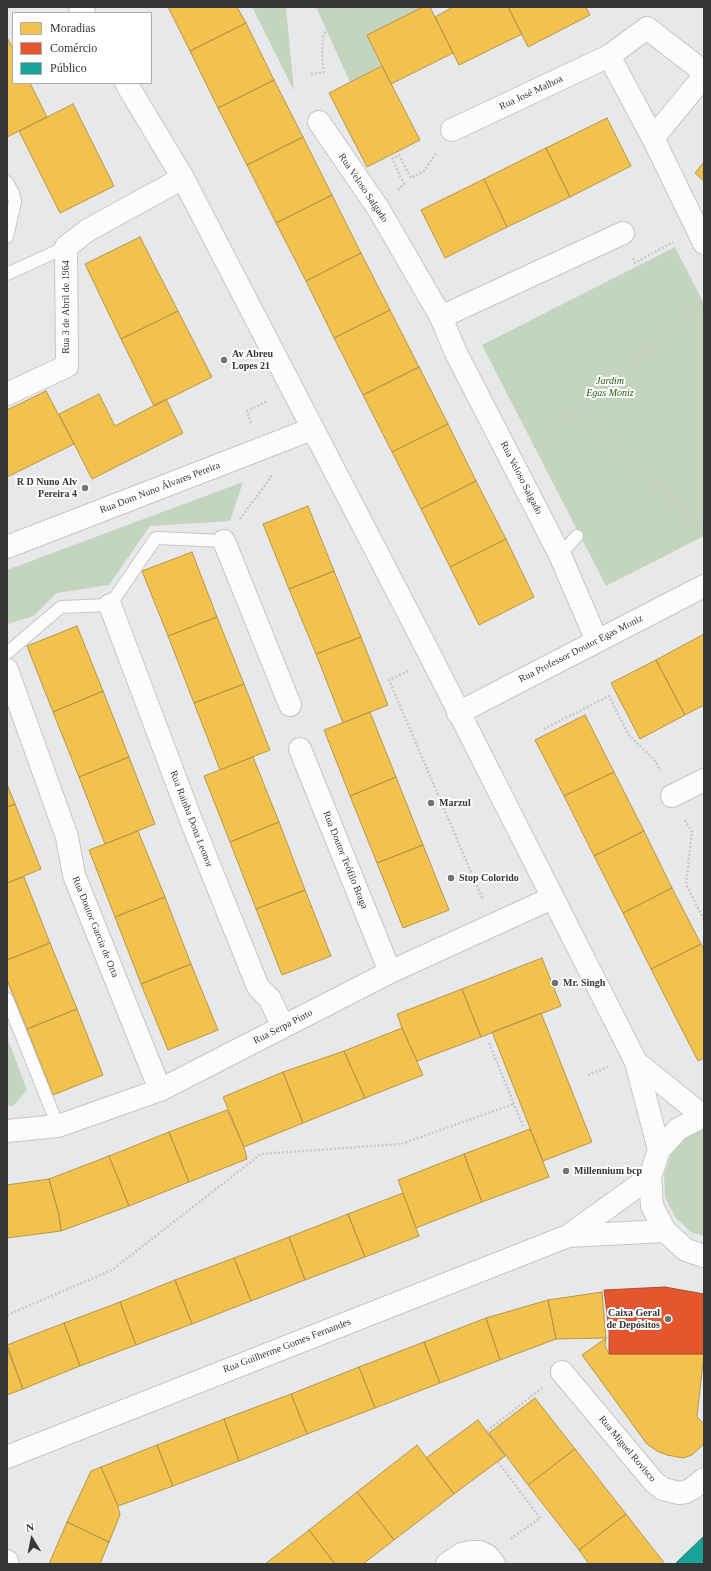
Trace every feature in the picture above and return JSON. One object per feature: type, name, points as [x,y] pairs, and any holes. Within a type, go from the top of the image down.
[{"type":"street","name":"Rua José Malhoa","points":[[452,130],[609,56],[647,28],[704,72]]},
{"type":"street","points":[[609,56],[654,138],[704,243]]},
{"type":"street","points":[[654,138],[704,76]]},
{"type":"street","points":[[127,84],[183,178],[430,655],[636,1062],[659,1150]]},
{"type":"street","name":"Rua Veloso Salgado","points":[[319,122],[378,208],[441,317],[455,350],[560,555],[597,641]]},
{"type":"street","name":"Rua 3 de Abril de 1964","points":[[7,394],[67,366],[66,247],[88,230],[183,178]]},
{"type":"street","points":[[441,317],[624,233]]},
{"type":"street","name":"Rua Dom Nuno Álvares Pereira","points":[[7,547],[312,429]]},
{"type":"street","points":[[224,540],[290,705]]},
{"type":"street","name":"Rua Professor Doutor Egas Moniz","points":[[458,712],[704,586]]},
{"type":"street","name":"Rua Rainha Dona Leonor","points":[[110,605],[191,820],[258,987],[270,999],[283,1027]]},
{"type":"street","name":"Rua Doutor Garcia de Orta","points":[[7,670],[67,837],[74,875],[160,1090]]},
{"type":"street","name":"Rua Doutor Teófilo Braga","points":[[300,749],[390,972]]},
{"type":"street","points":[[672,796],[704,780]]},
{"type":"street","name":"Rua Serpa Pinto","points":[[7,1131],[58,1126],[160,1090],[390,972],[552,898]]},
{"type":"street","points":[[636,1062],[704,1116],[678,1129],[659,1150],[650,1177],[652,1206],[665,1231],[686,1250],[704,1256]]},
{"type":"street","name":"Rua Guilherme Gomes Fernandes","points":[[7,1457],[568,1236],[650,1177]]},
{"type":"street","name":"Rua Guilherme Gomes Fernandes","points":[[568,1236],[665,1231]]},
{"type":"street","name":"Rua Miguel Rovisco","points":[[562,1372],[654,1482],[663,1489],[686,1492],[704,1479]]},
{"type":"street","points":[[448,1564],[462,1554],[471,1552],[480,1552],[491,1560]]},
{"type":"lane","points":[[7,182],[13,193],[15,202],[7,237]]},
{"type":"lane","points":[[7,274],[66,247]]},
{"type":"lane","points":[[560,555],[577,536]]},
{"type":"lane","points":[[7,653],[61,607],[110,605],[156,538],[224,540]]},
{"type":"lane","points":[[7,999],[58,1126]]},
{"type":"path","points":[[311,74],[324,72],[322,58],[323,37],[331,19],[346,7]]},
{"type":"path","points":[[404,184],[392,159],[399,155],[411,178],[419,174]]},
{"type":"path","points":[[635,263],[673,242]]},
{"type":"path","points":[[514,463],[578,411],[704,300]]},
{"type":"path","points":[[578,411],[704,531]]},
{"type":"path","points":[[408,671],[389,680],[493,924]]},
{"type":"path","points":[[544,729],[610,696],[628,734],[656,762],[672,796],[692,832],[686,884],[704,920]]},
{"type":"path","points":[[489,1043],[523,1126]]},
{"type":"path","points":[[7,1315],[112,1270],[261,1154],[401,1144],[514,1104]]},
{"type":"path","points":[[486,1431],[562,1372]]},
{"type":"path","points":[[491,1560],[540,1518],[498,1462]]},
{"type":"green space","points":[[252,7],[286,7],[294,91]]},
{"type":"green space","points":[[316,7],[423,7],[367,35],[382,66],[350,82]]},
{"type":"green space","name":"Jardim Egas Moniz","points":[[675,247],[704,304],[704,536],[606,586],[482,345]]},
{"type":"green space","points":[[243,482],[230,521],[150,526],[109,585],[57,593],[34,616],[7,624],[7,570]]},
{"type":"green space","points":[[7,1037],[27,1090],[13,1106],[7,1106]]},
{"type":"green space","points":[[704,1128],[704,1236],[691,1232],[675,1217],[665,1197],[664,1175],[671,1154],[685,1138]]},
{"type":"building: Moradias","points":[[168,7],[237,7],[246,23],[190,51]]},
{"type":"building: Moradias","points":[[423,7],[430,7],[453,53],[391,84],[367,35]]},
{"type":"building: Moradias","points":[[453,7],[508,7],[522,34],[459,65],[435,17]]},
{"type":"building: Moradias","points":[[508,7],[586,7],[590,15],[528,47]]},
{"type":"building: Moradias","points":[[246,23],[274,80],[218,108],[190,51]]},
{"type":"building: Moradias","points":[[7,37],[12,47],[12,84],[30,84],[47,117],[7,137]]},
{"type":"building: Moradias","points":[[382,66],[420,140],[367,167],[329,93]]},
{"type":"building: Moradias","points":[[274,80],[303,137],[247,165],[218,108]]},
{"type":"building: Moradias","points":[[73,104],[114,186],[60,213],[19,131]]},
{"type":"building: Moradias","points":[[607,118],[631,166],[570,197],[546,148]]},
{"type":"building: Moradias","points":[[303,137],[332,195],[276,223],[247,165]]},
{"type":"building: Moradias","points":[[546,148],[570,197],[507,227],[484,179]]},
{"type":"building: Moradias","points":[[704,162],[704,181],[695,173]]},
{"type":"building: Moradias","points":[[484,179],[507,227],[445,258],[421,210]]},
{"type":"building: Moradias","points":[[332,195],[361,253],[306,281],[276,223]]},
{"type":"building: Moradias","points":[[140,237],[178,311],[121,339],[85,264]]},
{"type":"building: Moradias","points":[[361,253],[390,310],[334,338],[306,281]]},
{"type":"building: Moradias","points":[[390,310],[419,367],[363,395],[334,338]]},
{"type":"building: Moradias","points":[[178,311],[212,377],[154,406],[121,339]]},
{"type":"building: Moradias","points":[[419,367],[448,424],[392,452],[363,395]]},
{"type":"building: Moradias","points":[[46,391],[74,444],[7,477],[7,410]]},
{"type":"building: Moradias","points":[[99,394],[115,426],[166,399],[183,433],[92,479],[59,414]]},
{"type":"building: Moradias","points":[[448,424],[476,481],[421,509],[392,452]]},
{"type":"building: Moradias","points":[[476,481],[506,539],[450,567],[421,509]]},
{"type":"building: Moradias","points":[[308,506],[334,571],[289,589],[263,524]]},
{"type":"building: Moradias","points":[[506,539],[534,597],[479,625],[450,567]]},
{"type":"building: Moradias","points":[[192,552],[217,617],[168,636],[142,571]]},
{"type":"building: Moradias","points":[[334,571],[361,637],[316,654],[289,589]]},
{"type":"building: Moradias","points":[[217,617],[244,684],[194,703],[168,636]]},
{"type":"building: Moradias","points":[[77,626],[103,691],[53,712],[27,646]]},
{"type":"building: Moradias","points":[[704,634],[704,705],[685,715],[656,660]]},
{"type":"building: Moradias","points":[[361,637],[388,705],[343,723],[316,654]]},
{"type":"building: Moradias","points":[[656,660],[685,715],[640,739],[611,683]]},
{"type":"building: Moradias","points":[[244,684],[270,750],[220,770],[194,703]]},
{"type":"building: Moradias","points":[[103,691],[129,757],[79,777],[53,712]]},
{"type":"building: Moradias","points":[[370,712],[396,777],[350,796],[324,730]]},
{"type":"building: Moradias","points":[[585,715],[614,772],[564,796],[535,740]]},
{"type":"building: Moradias","points":[[129,757],[155,824],[105,844],[79,777]]},
{"type":"building: Moradias","points":[[253,757],[279,822],[230,842],[204,776]]},
{"type":"building: Moradias","points":[[614,772],[644,831],[594,856],[564,796]]},
{"type":"building: Moradias","points":[[396,777],[423,845],[377,863],[350,796]]},
{"type":"building: Moradias","points":[[7,784],[15,804],[7,807]]},
{"type":"building: Moradias","points":[[15,804],[41,869],[7,883],[7,807]]},
{"type":"building: Moradias","points":[[279,822],[305,890],[256,909],[230,842]]},
{"type":"building: Moradias","points":[[138,831],[165,897],[115,917],[89,850]]},
{"type":"building: Moradias","points":[[644,831],[672,888],[623,913],[594,856]]},
{"type":"building: Moradias","points":[[423,845],[449,910],[403,928],[377,863]]},
{"type":"building: Moradias","points":[[24,877],[50,943],[7,960],[7,883]]},
{"type":"building: Moradias","points":[[672,888],[701,944],[651,969],[623,913]]},
{"type":"building: Moradias","points":[[305,890],[331,956],[282,975],[256,909]]},
{"type":"building: Moradias","points":[[165,897],[191,964],[141,984],[115,917]]},
{"type":"building: Moradias","points":[[50,943],[77,1009],[27,1029],[7,980],[7,960]]},
{"type":"building: Moradias","points":[[701,944],[704,949],[704,1058],[698,1061],[651,969]]},
{"type":"building: Moradias","points":[[542,958],[561,1006],[481,1037],[462,989]]},
{"type":"building: Moradias","points":[[191,964],[218,1030],[168,1050],[141,984]]},
{"type":"building: Moradias","points":[[462,989],[481,1037],[417,1061],[397,1014]]},
{"type":"building: Moradias","points":[[77,1009],[103,1075],[53,1095],[27,1029]]},
{"type":"building: Moradias","points":[[541,1013],[592,1142],[543,1161],[492,1032]]},
{"type":"building: Moradias","points":[[402,1028],[423,1075],[365,1098],[344,1051]]},
{"type":"building: Moradias","points":[[344,1051],[365,1098],[303,1123],[283,1072]]},
{"type":"building: Moradias","points":[[283,1072],[303,1123],[244,1147],[223,1097]]},
{"type":"building: Moradias","points":[[227,1110],[244,1147],[247,1159],[189,1182],[169,1132]]},
{"type":"building: Moradias","points":[[530,1129],[549,1177],[482,1202],[464,1154]]},
{"type":"building: Moradias","points":[[169,1132],[189,1182],[129,1206],[109,1156]]},
{"type":"building: Moradias","points":[[464,1154],[482,1202],[416,1228],[398,1180]]},
{"type":"building: Moradias","points":[[109,1156],[129,1206],[61,1231],[59,1215],[49,1179]]},
{"type":"building: Moradias","points":[[49,1179],[59,1215],[61,1231],[7,1238],[7,1185]]},
{"type":"building: Moradias","points":[[403,1193],[419,1236],[365,1257],[348,1214]]},
{"type":"building: Moradias","points":[[348,1214],[365,1257],[305,1280],[289,1237]]},
{"type":"building: Moradias","points":[[289,1237],[305,1280],[251,1301],[234,1258]]},
{"type":"building: Moradias","points":[[234,1258],[251,1301],[192,1324],[175,1280]]},
{"type":"building: Moradias","points":[[175,1280],[192,1324],[136,1345],[120,1302]]},
{"type":"building: Moradias","points":[[602,1292],[606,1338],[556,1339],[548,1300]]},
{"type":"building: Moradias","points":[[548,1300],[556,1339],[500,1360],[486,1318]]},
{"type":"building: Moradias","points":[[120,1302],[136,1345],[80,1366],[64,1323]]},
{"type":"building: Moradias","points":[[486,1318],[500,1360],[440,1383],[424,1342]]},
{"type":"building: Moradias","points":[[64,1323],[80,1366],[23,1389],[7,1345]]},
{"type":"building: Moradias","points":[[606,1338],[605,1346],[609,1354],[704,1354],[697,1417],[704,1424],[704,1444],[692,1455],[683,1458],[667,1455],[657,1451],[647,1444],[582,1355]]},
{"type":"building: Moradias","points":[[424,1342],[440,1383],[375,1408],[359,1367]]},
{"type":"building: Moradias","points":[[7,1348],[23,1389],[7,1395]]},
{"type":"building: Moradias","points":[[359,1367],[375,1408],[307,1434],[291,1394]]},
{"type":"building: Moradias","points":[[291,1394],[307,1434],[239,1461],[224,1419]]},
{"type":"building: Moradias","points":[[535,1398],[575,1449],[528,1485],[489,1433]]},
{"type":"building: Moradias","points":[[224,1419],[239,1461],[173,1486],[157,1445]]},
{"type":"building: Moradias","points":[[478,1420],[505,1456],[454,1494],[426,1458]]},
{"type":"building: Moradias","points":[[157,1445],[173,1486],[118,1506],[101,1467]]},
{"type":"building: Moradias","points":[[417,1445],[454,1494],[394,1540],[357,1492]]},
{"type":"building: Moradias","points":[[575,1449],[626,1514],[579,1550],[528,1485]]},
{"type":"building: Moradias","points":[[101,1467],[118,1506],[120,1515],[109,1542],[67,1522],[91,1471]]},
{"type":"building: Moradias","points":[[357,1492],[394,1540],[363,1564],[335,1564],[309,1530]]},
{"type":"building: Moradias","points":[[626,1514],[665,1564],[589,1564],[579,1550]]},
{"type":"building: Moradias","points":[[67,1522],[109,1542],[100,1564],[49,1564]]},
{"type":"building: Moradias","points":[[309,1530],[335,1564],[265,1564]]},
{"type":"building: Comércio","points":[[665,1287],[704,1294],[704,1354],[609,1354],[609,1330],[604,1290]]},
{"type":"building: Público","points":[[704,1536],[704,1564],[675,1564]]},
{"type":"place","name":"Av Abreu Lopes 21","points":[[224,360]]},
{"type":"place","name":"R D Nuno Alv Pereira 4","points":[[85,488]]},
{"type":"place","name":"Marzul","points":[[431,803]]},
{"type":"place","name":"Stop Colorido","points":[[451,878]]},
{"type":"place","name":"Mr. Singh","points":[[555,983]]},
{"type":"place","name":"Millennium bcp","points":[[566,1171]]},
{"type":"place","name":"Caixa Geral de Depósitos","points":[[668,1319]]}]
